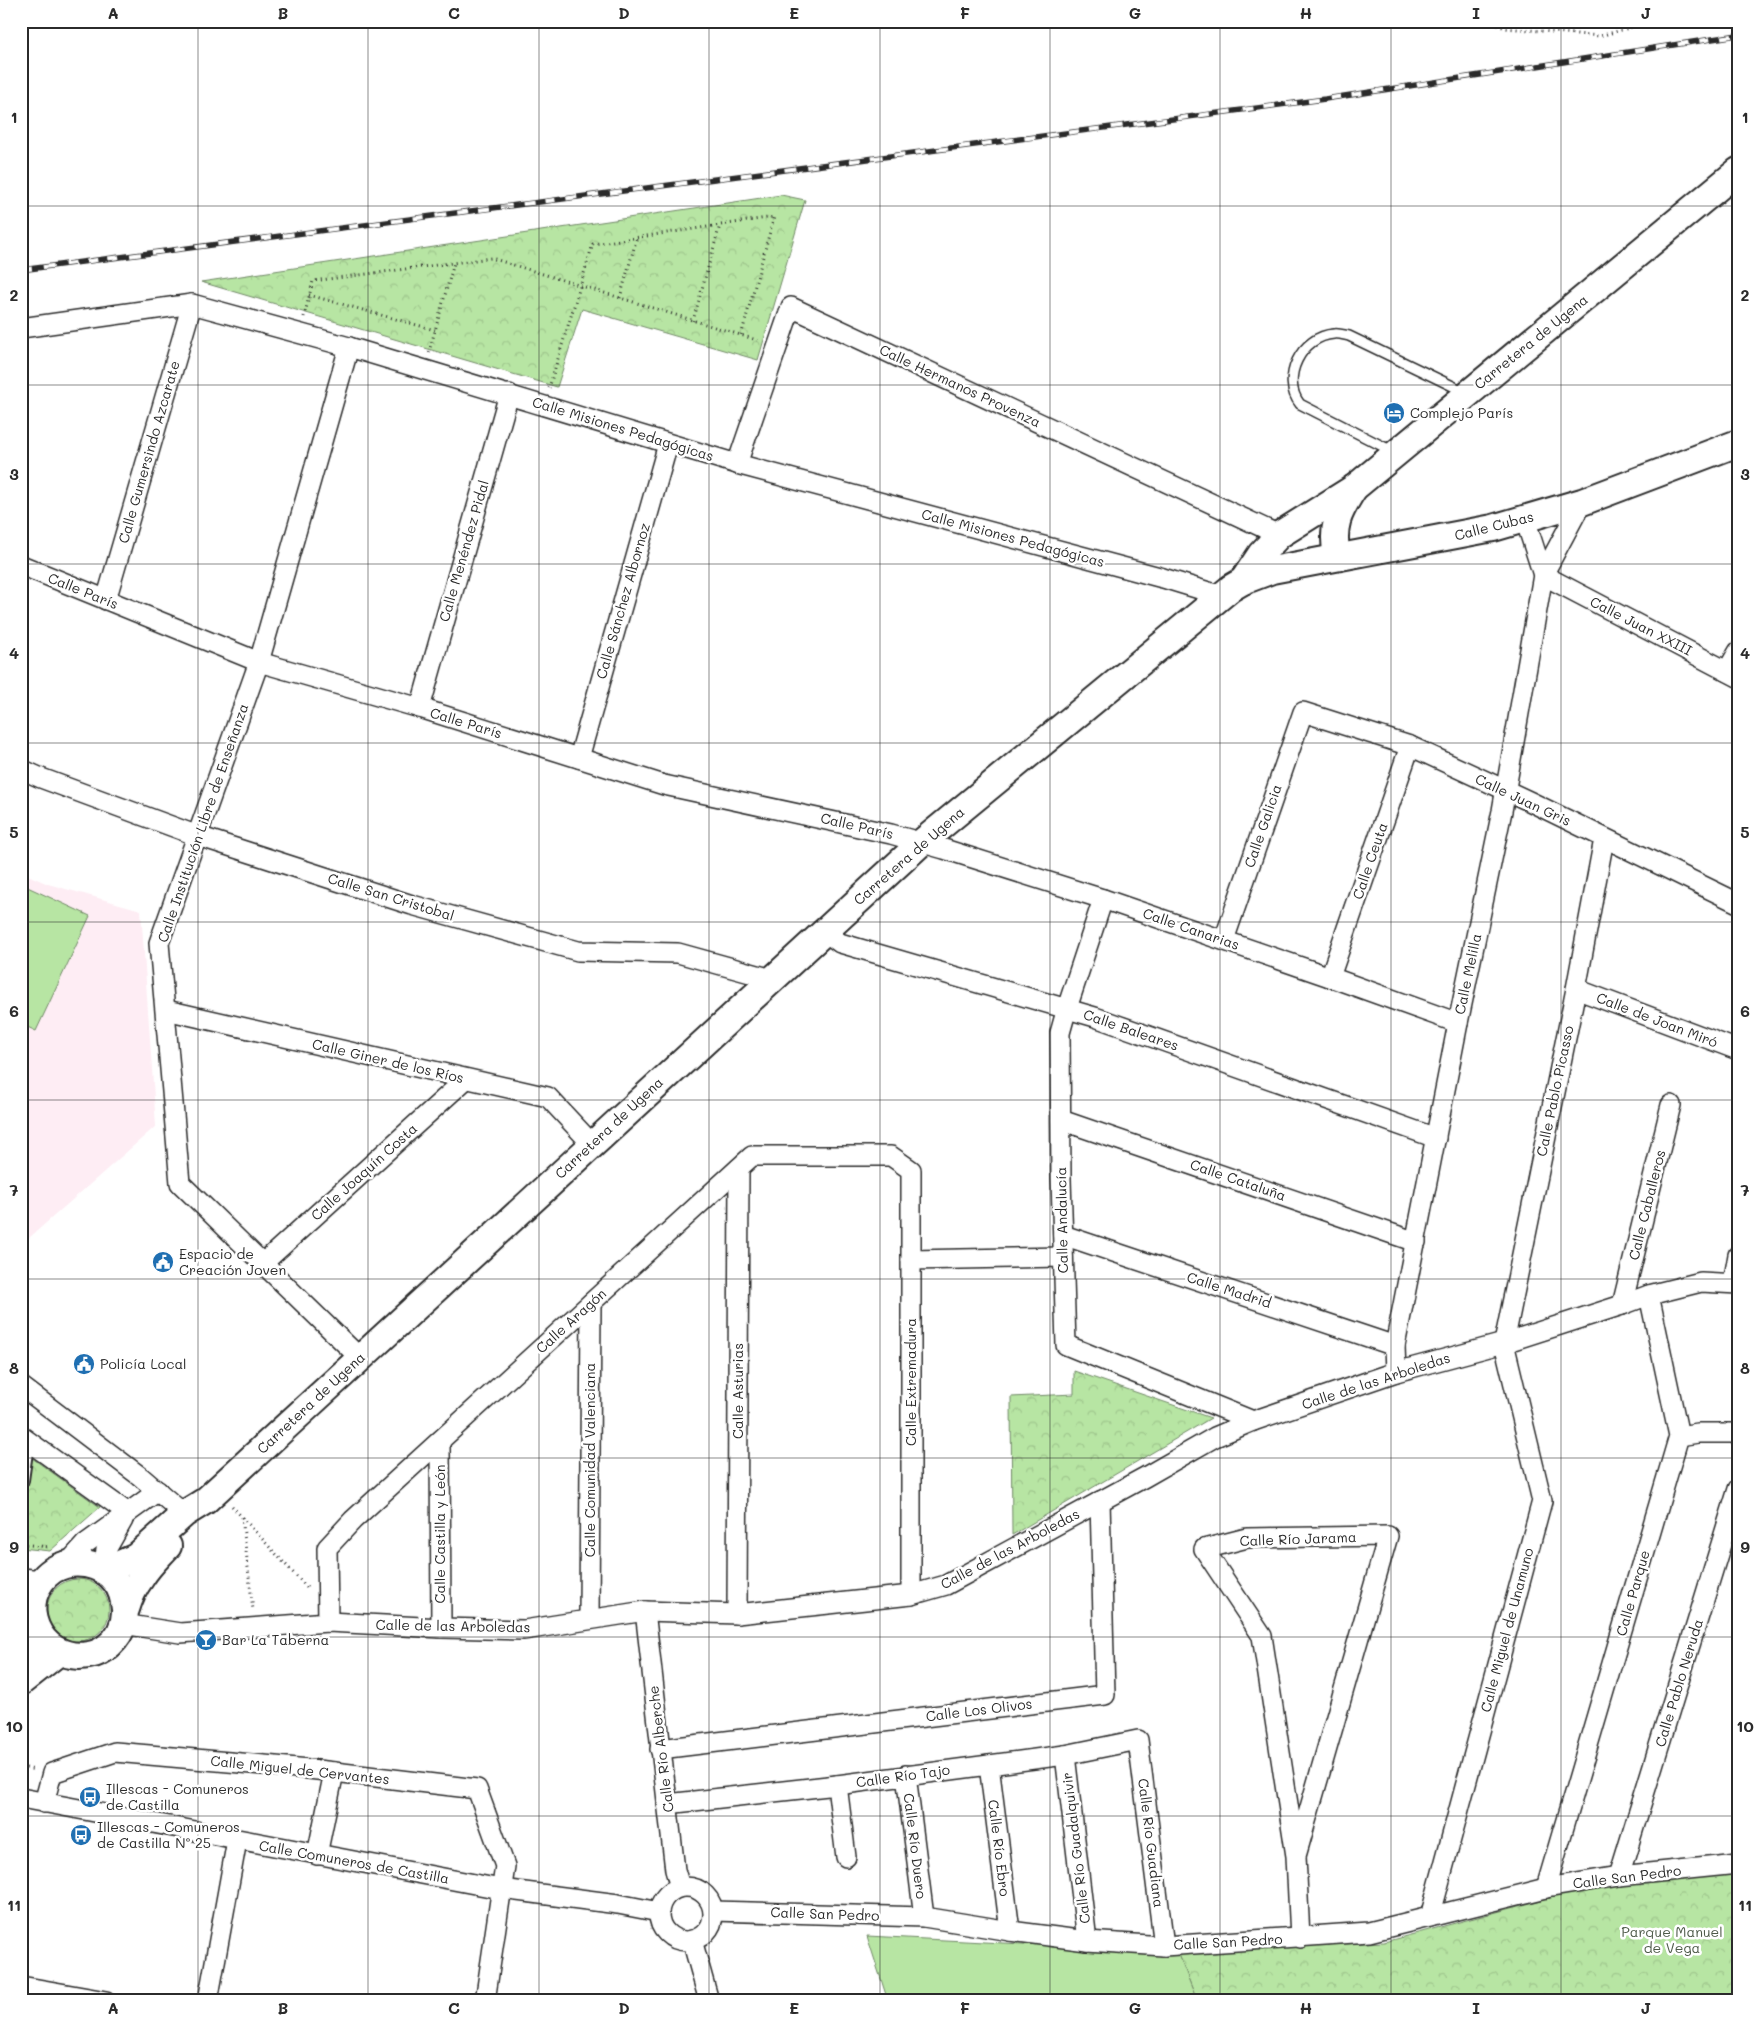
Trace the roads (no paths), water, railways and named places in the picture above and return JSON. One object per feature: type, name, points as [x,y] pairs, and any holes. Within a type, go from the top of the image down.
[{"type":"main road","name":"Carretera de Ugena","points":[[104,1570],[136,1557],[202,1502],[922,842],[1222,596],[1243,581],[1261,554],[1279,535],[1354,488],[1738,171]]},
{"type":"main road","name":"Calle Cubas","points":[[1243,581],[1272,570],[1464,534],[1525,519],[1582,502],[1738,444]]},
{"type":"main road","points":[[1336,557],[1334,542],[1337,518],[1354,488]]},
{"type":"main road","points":[[29,1615],[49,1646],[59,1652],[74,1656],[90,1655],[104,1649],[116,1638],[141,1578],[202,1502]]},
{"type":"main road","points":[[21,1659],[35,1593],[32,1579],[67,1564],[82,1563],[104,1570],[116,1581],[122,1594],[124,1616]]},
{"type":"main road","points":[[21,1682],[59,1652]]},
{"type":"street","name":"Calle Misiones Pedagógicas","points":[[21,328],[192,304],[349,347],[737,464],[1163,578],[1222,596]]},
{"type":"street","name":"Calle Gumersindo Azcarate","points":[[106,600],[192,304]]},
{"type":"street","name":"Calle Hermanos Provenza","points":[[737,464],[791,307],[1279,535]]},
{"type":"street","name":"Calle Institución Libre de Enseñanza","points":[[349,347],[258,662],[159,943],[180,1182],[360,1358]]},
{"type":"street","name":"Calle Menéndez Pidal","points":[[420,708],[509,394]]},
{"type":"street","name":"Calle Sánchez Albornoz","points":[[579,758],[668,444]]},
{"type":"street","name":"Calle Melilla","points":[[1396,1372],[1395,1346],[1458,1023],[1506,791],[1543,575],[1582,502]]},
{"type":"street","name":"Calle Melilla","points":[[1525,519],[1543,575]]},
{"type":"street","name":"Calle París","points":[[21,565],[258,662],[420,708],[664,785],[922,842]]},
{"type":"street","name":"Calle Juan XXIII","points":[[1543,575],[1733,674]]},
{"type":"street","points":[[1733,674],[1738,652]]},
{"type":"street","name":"Calle Juan Gris","points":[[1303,712],[1410,746],[1738,903]]},
{"type":"street","name":"Calle Galicia","points":[[1224,940],[1303,712]]},
{"type":"street","name":"Calle Ceuta","points":[[1330,977],[1410,746]]},
{"type":"street","name":"Calle San Cristobal","points":[[21,769],[198,836],[412,905],[578,951],[678,953],[772,979]]},
{"type":"street","name":"Calle Pablo Picasso","points":[[1504,1343],[1576,990],[1604,839]]},
{"type":"street","name":"Calle Canarias","points":[[922,842],[1103,899],[1458,1023]]},
{"type":"street","name":"Calle Andalucía","points":[[1103,899],[1060,1034],[1066,1345],[1253,1421]]},
{"type":"street","name":"Calle Baleares","points":[[824,931],[840,943],[1067,1008],[1436,1138]]},
{"type":"street","name":"Calle de Joan Miró","points":[[1576,990],[1738,1050]]},
{"type":"street","name":"Calle Giner de los Ríos","points":[[166,1010],[466,1080],[548,1097],[592,1144]]},
{"type":"street","name":"Calle Joaquín Costa","points":[[262,1264],[466,1080]]},
{"type":"street","name":"Calle Caballeros","points":[[1622,1305],[1671,1105]]},
{"type":"street","name":"Calle Cataluña","points":[[1061,1120],[1416,1242]]},
{"type":"street","name":"Calle Aragón","points":[[328,1622],[327,1548],[353,1520],[752,1156],[891,1156],[911,1170]]},
{"type":"street","name":"Calle Asturias","points":[[737,1614],[739,1168]]},
{"type":"street","name":"Calle Extremadura","points":[[911,1170],[911,1595]]},
{"type":"street","name":"Calle Madrid","points":[[1063,1235],[1395,1346]]},
{"type":"street","points":[[1735,1284],[1738,1255]]},
{"type":"street","points":[[911,1260],[1063,1257]]},
{"type":"street","name":"Calle de las Arboledas","points":[[124,1616],[180,1634],[328,1622],[524,1630],[589,1618],[645,1611],[737,1614],[911,1595],[946,1585],[1215,1437],[1253,1421],[1396,1372],[1504,1343],[1649,1295],[1701,1282],[1735,1284]]},
{"type":"street","name":"Calle Parque","points":[[1546,1888],[1679,1436],[1649,1295]]},
{"type":"street","name":"Calle Comunidad Valenciana","points":[[589,1618],[591,1302]]},
{"type":"street","name":"Calle Miguel de Unamuno","points":[[1430,1917],[1542,1501],[1504,1343]]},
{"type":"street","points":[[21,1386],[158,1491],[202,1502]]},
{"type":"street","points":[[1679,1436],[1698,1433],[1738,1433]]},
{"type":"street","name":"Calle Castilla y León","points":[[440,1440],[441,1628]]},
{"type":"street","points":[[23,1444],[128,1513]]},
{"type":"street","points":[[22,1476],[23,1444]]},
{"type":"street","name":"Calle Pablo Neruda","points":[[1620,1876],[1738,1489]]},
{"type":"street","points":[[67,1564],[85,1544],[158,1491]]},
{"type":"street","name":"Calle Los Olivos","points":[[660,1749],[1105,1695],[1100,1501]]},
{"type":"street","points":[[104,1570],[106,1550],[128,1513]]},
{"type":"street","name":"Calle Río Jarama","points":[[1296,1856],[1388,1536],[1247,1538],[1204,1549],[1262,1636],[1296,1856],[1300,1938]]},
{"type":"street","name":"Calle Río Alberche","points":[[645,1611],[675,1870],[680,1887]]},
{"type":"street","name":"Calle Río Tajo","points":[[667,1804],[837,1785],[1065,1755],[1138,1740]]},
{"type":"street","name":"Calle Río Guadiana","points":[[1138,1740],[1164,1946]]},
{"type":"street","name":"Calle Miguel de Cervantes","points":[[44,1803],[52,1773],[115,1752],[334,1772],[477,1789],[505,1866],[501,1889]]},
{"type":"street","name":"Calle Río Guadalquivir","points":[[1065,1755],[1087,1941]]},
{"type":"street","name":"Calle Río Ebro","points":[[989,1765],[1010,1931]]},
{"type":"street","points":[[317,1855],[334,1772]]},
{"type":"street","name":"Calle Río Duero","points":[[906,1775],[924,1917]]},
{"type":"street","points":[[837,1785],[846,1857]]},
{"type":"street","name":"Calle Comuneros de Castilla","points":[[21,1798],[501,1889],[618,1904],[659,1912]]},
{"type":"street","points":[[208,2001],[237,1840]]},
{"type":"street","name":"Calle San Pedro","points":[[713,1911],[924,1917],[1087,1941],[1164,1946],[1369,1932],[1546,1888],[1620,1876],[1738,1864]]},
{"type":"street","points":[[680,1887],[698,1889],[706,1894],[711,1902],[713,1911],[710,1926],[706,1933],[692,1940],[684,1940],[669,1934],[664,1928],[659,1912],[666,1896],[672,1890],[680,1887]]},
{"type":"street","points":[[485,2001],[501,1889]]},
{"type":"street","points":[[692,1940],[709,2001]]},
{"type":"street","points":[[21,1986],[106,2001]]},
{"type":"lane","points":[[1395,453],[1300,404],[1294,397],[1292,389],[1293,369],[1311,342],[1334,333],[1349,336],[1468,394]]},
{"type":"railway","points":[[21,270],[1325,99],[1738,35]]},
{"type":"place","name":"Complejo París","points":[[1394,413]]},
{"type":"place","name":"Espacio de Creación Joven","points":[[163,1262]]},
{"type":"place","name":"Policía Local","points":[[84,1364]]},
{"type":"place","name":"Bar La Taberna","points":[[206,1640]]},
{"type":"place","name":"Illescas - Comuneros de Castilla","points":[[90,1797]]},
{"type":"place","name":"Illescas - Comuneros de Castilla Nº 25","points":[[81,1835]]},
{"type":"park label","name":"Parque Manuel de Vega","points":[[1672,1940]]}]
